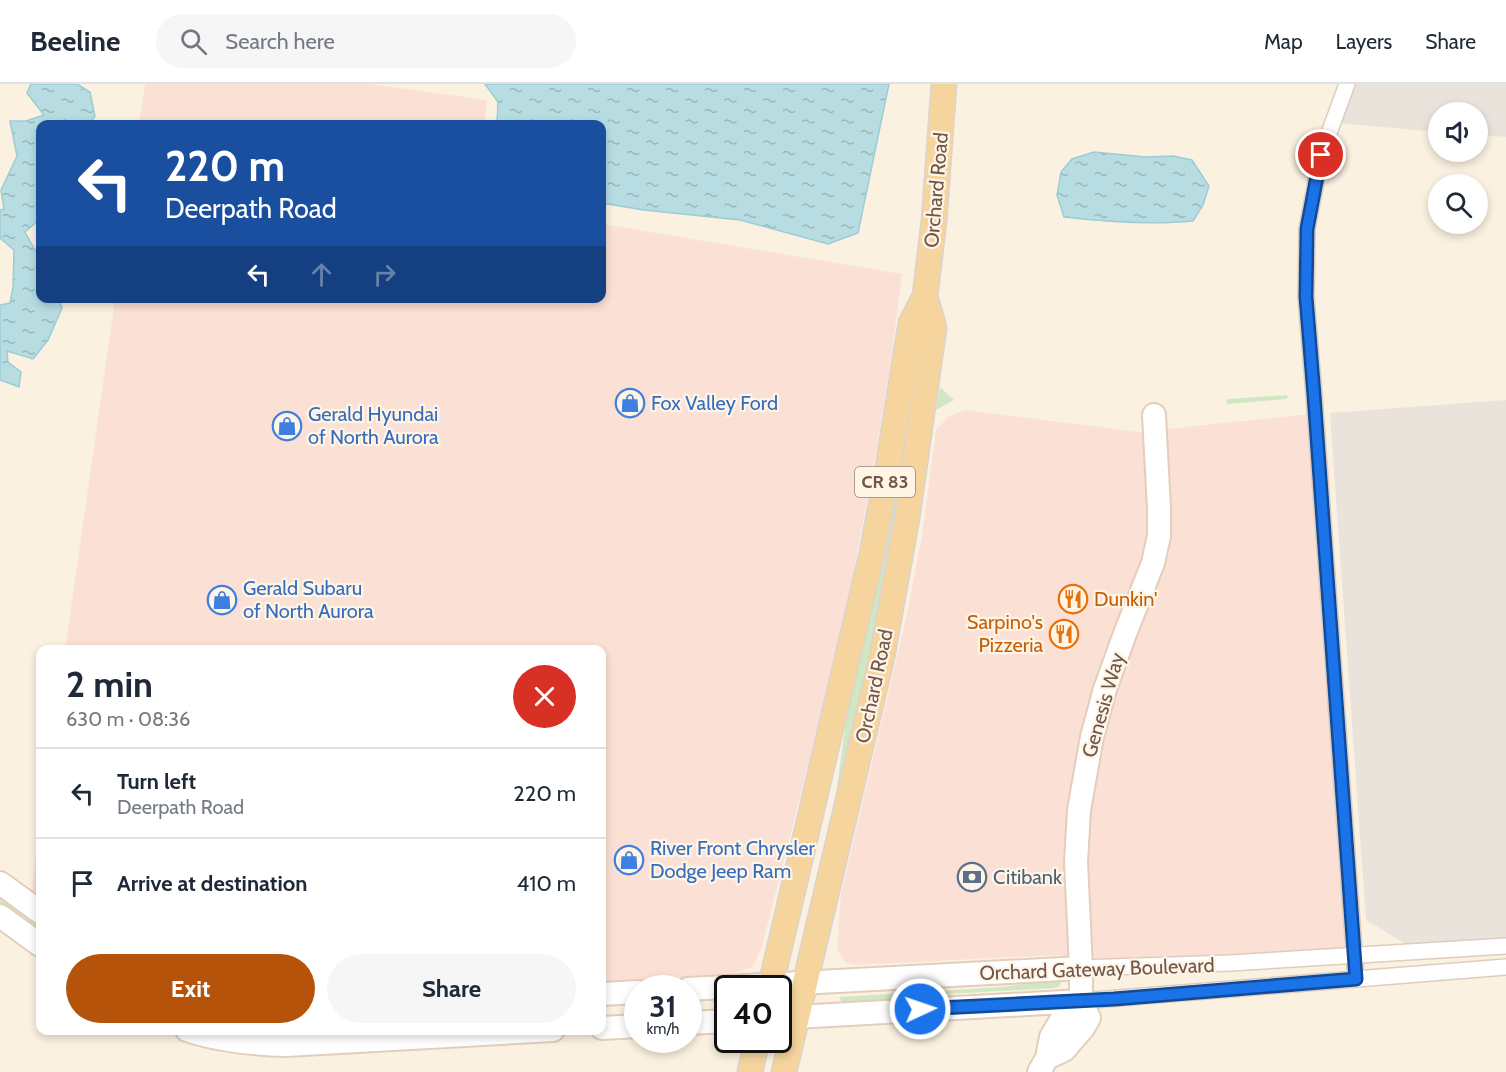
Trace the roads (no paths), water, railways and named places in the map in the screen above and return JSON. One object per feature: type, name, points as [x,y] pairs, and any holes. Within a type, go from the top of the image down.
[{"type":"main road","name":"Orchard Road","points":[[773,975],[872,553],[910,323],[925,296],[934,221],[944,84]]},
{"type":"main road","name":"Orchard Road","points":[[792,1010],[805,983],[882,657],[907,518],[934,328],[925,296]]},
{"type":"main road","points":[[750,1072],[754,1053]]},
{"type":"main road","name":"Orchard Road","points":[[784,1072],[785,1053]]},
{"type":"street","points":[[1347,84],[1321,155],[1307,229],[1306,297],[1356,979]]},
{"type":"street","name":"Genesis Way","points":[[1081,1001],[1076,862],[1079,810],[1092,737],[1105,689],[1153,563],[1159,537],[1154,415]]},
{"type":"street","points":[[0,883],[36,909]]},
{"type":"street","points":[[0,916],[36,942]]},
{"type":"street","name":"Orchard Gateway Boulevard","points":[[792,984],[1081,968],[1198,965],[1506,946]]},
{"type":"street","name":"Orchard Gateway Boulevard","points":[[792,1018],[1081,1001],[1506,967]]},
{"type":"street","points":[[606,994],[624,993]]},
{"type":"street","points":[[1043,1065],[1051,1037],[1063,1017],[1081,1001]]},
{"type":"street","points":[[606,1028],[624,1027]]},
{"type":"street","points":[[204,1035],[243,1043],[286,1045],[464,1035]]},
{"type":"water","points":[[31,84],[77,84],[90,92],[95,116],[92,120],[36,120],[36,223],[25,232],[36,252],[36,303],[60,303],[62,308],[48,340],[33,359],[7,351],[8,362],[21,372],[19,387],[0,380],[0,305],[10,303],[14,250],[0,238],[0,210],[4,209],[1,190],[17,156],[10,121],[26,121],[44,115],[27,93]]},
{"type":"water","points":[[485,84],[889,84],[858,233],[828,244],[740,220],[606,204],[606,120],[497,120],[498,102]]},
{"type":"water","points":[[1094,152],[1145,157],[1173,156],[1192,160],[1209,186],[1203,205],[1193,221],[1128,222],[1064,217],[1057,195],[1061,172],[1072,159]]},
{"type":"place","name":"Fox Valley Ford","points":[[630,403]]},
{"type":"place","name":"Gerald Hyundai of North Aurora","points":[[287,426]]},
{"type":"place","name":"Dunkin'","points":[[1073,599]]},
{"type":"place","name":"Gerald Subaru of North Aurora","points":[[222,600]]},
{"type":"place","name":"Sarpino's Pizzeria","points":[[1064,634]]},
{"type":"place","name":"River Front Chrysler Dodge Jeep Ram","points":[[629,860]]},
{"type":"place","name":"Citibank","points":[[972,877]]}]
